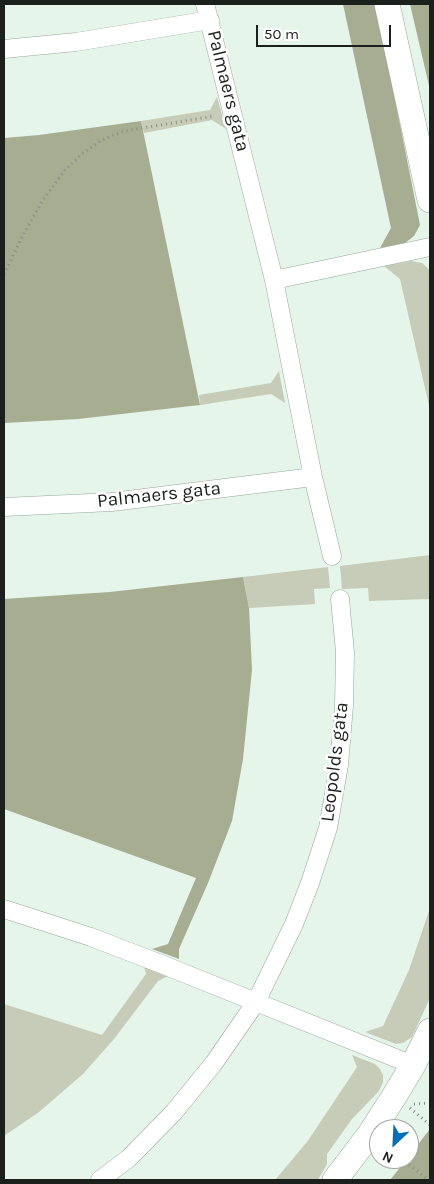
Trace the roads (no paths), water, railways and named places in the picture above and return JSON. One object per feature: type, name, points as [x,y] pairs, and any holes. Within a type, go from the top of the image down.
[{"type":"street","points":[[388,4],[430,200]]},
{"type":"street","name":"Palmaers gata","points":[[4,49],[76,42],[208,12],[274,280],[313,476],[332,556]]},
{"type":"street","points":[[274,280],[430,247]]},
{"type":"street","name":"Palmaers gata","points":[[4,507],[112,502],[313,476]]},
{"type":"street","name":"Leopolds gata","points":[[100,1180],[129,1158],[174,1112],[214,1064],[256,1002],[294,924],[328,828],[339,764],[344,706],[345,652],[340,599]]},
{"type":"street","points":[[4,909],[162,964],[413,1065]]},
{"type":"street","points":[[335,1180],[370,1134],[413,1065],[430,1030]]}]
